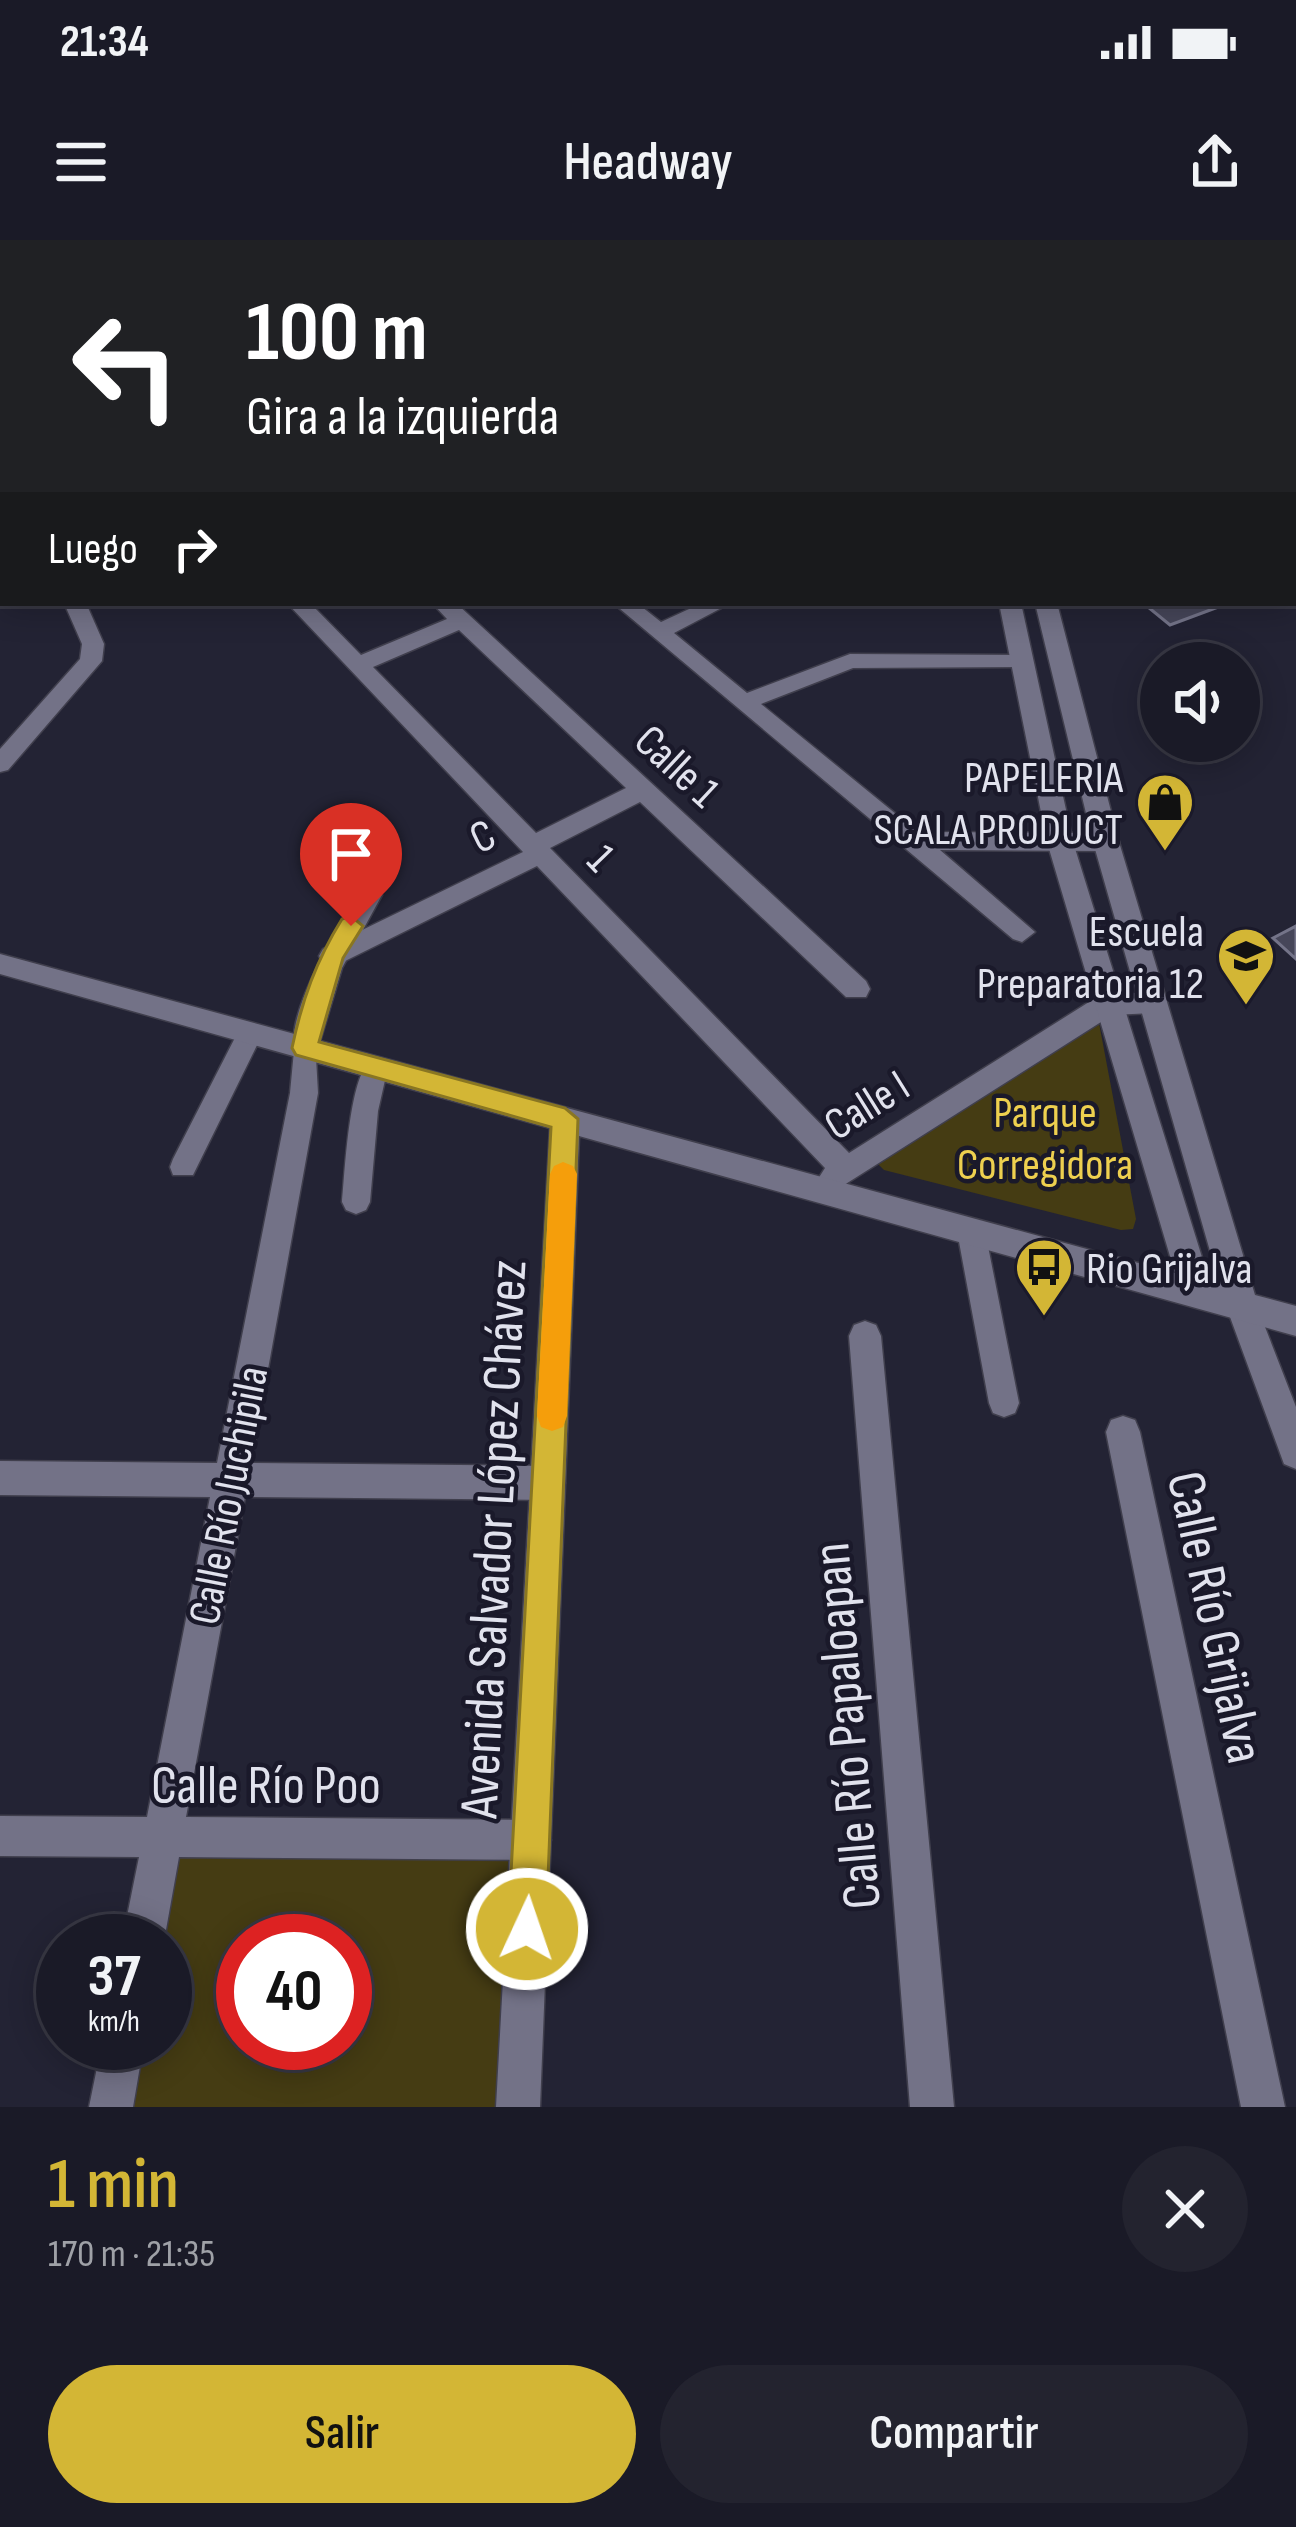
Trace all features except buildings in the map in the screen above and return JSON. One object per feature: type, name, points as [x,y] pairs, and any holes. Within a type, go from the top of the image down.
[{"type":"street","points":[[0,764],[91,661],[93,644],[76,606]]},
{"type":"street","name":"1","points":[[301,606],[847,1171]]},
{"type":"street","name":"Calle 1","points":[[627,606],[1022,932]]},
{"type":"street","points":[[657,632],[713,606]]},
{"type":"street","points":[[1011,606],[1060,842],[1197,1293]]},
{"type":"street","points":[[1047,606],[1119,889],[1242,1306],[1296,1452]]},
{"type":"street","points":[[358,665],[453,608]]},
{"type":"street","name":"Calle 1","points":[[453,608],[856,989]]},
{"type":"street","points":[[743,703],[850,661],[1022,660]]},
{"type":"street","name":"C","points":[[332,956],[643,790]]},
{"type":"street","points":[[914,841],[1106,842]]},
{"type":"street","points":[[1075,892],[1119,889]]},
{"type":"street","points":[[0,964],[1296,1321]]},
{"type":"street","name":"Calle I","points":[[818,1189],[1107,1005],[1153,1001]]},
{"type":"street","name":"Calle Río Juchipila","points":[[147,1914],[304,1093],[305,1048]]},
{"type":"street","points":[[1138,1106],[1182,1100]]},
{"type":"street","name":"Avenida Salvador López Chávez","points":[[518,2107],[565,1119]]},
{"type":"street","name":"Calle Río Papaloapan","points":[[865,1336],[932,2107]]},
{"type":"street","name":"Calle Río Grijalva","points":[[1123,1432],[1263,2107]]},
{"type":"street","points":[[0,1478],[548,1483]]},
{"type":"street","name":"Calle Río Poo","points":[[0,1836],[531,1840]]},
{"type":"street","points":[[111,2107],[118,2070]]},
{"type":"lane","points":[[305,1048],[315,999],[332,956],[370,895]]},
{"type":"lane","points":[[183,1167],[250,1033]]},
{"type":"lane","points":[[356,1202],[364,1111],[375,1067]]},
{"type":"lane","points":[[971,1231],[1004,1403]]},
{"type":"green space","name":"Parque Corregidora","points":[[1099,1023],[1136,1219],[1133,1229],[1121,1230],[884,1170],[877,1163]]},
{"type":"green space","points":[[162,1838],[531,1840],[518,2107],[111,2107],[118,2070],[192,2070],[192,1914],[148,1914]]},
{"type":"slow traffic","points":[[552,1416],[563,1174]]},
{"type":"place","name":"PAPELERIA SCALA PRODUCT","points":[[1165,853]]},
{"type":"place","name":"Escuela Preparatoria 12","points":[[1246,1007]]},
{"type":"place","name":"Rio Grijalva","points":[[1044,1318]]},
{"type":"route","points":[[351,926],[332,956],[315,999],[305,1048],[565,1119],[527,1929]]}]
